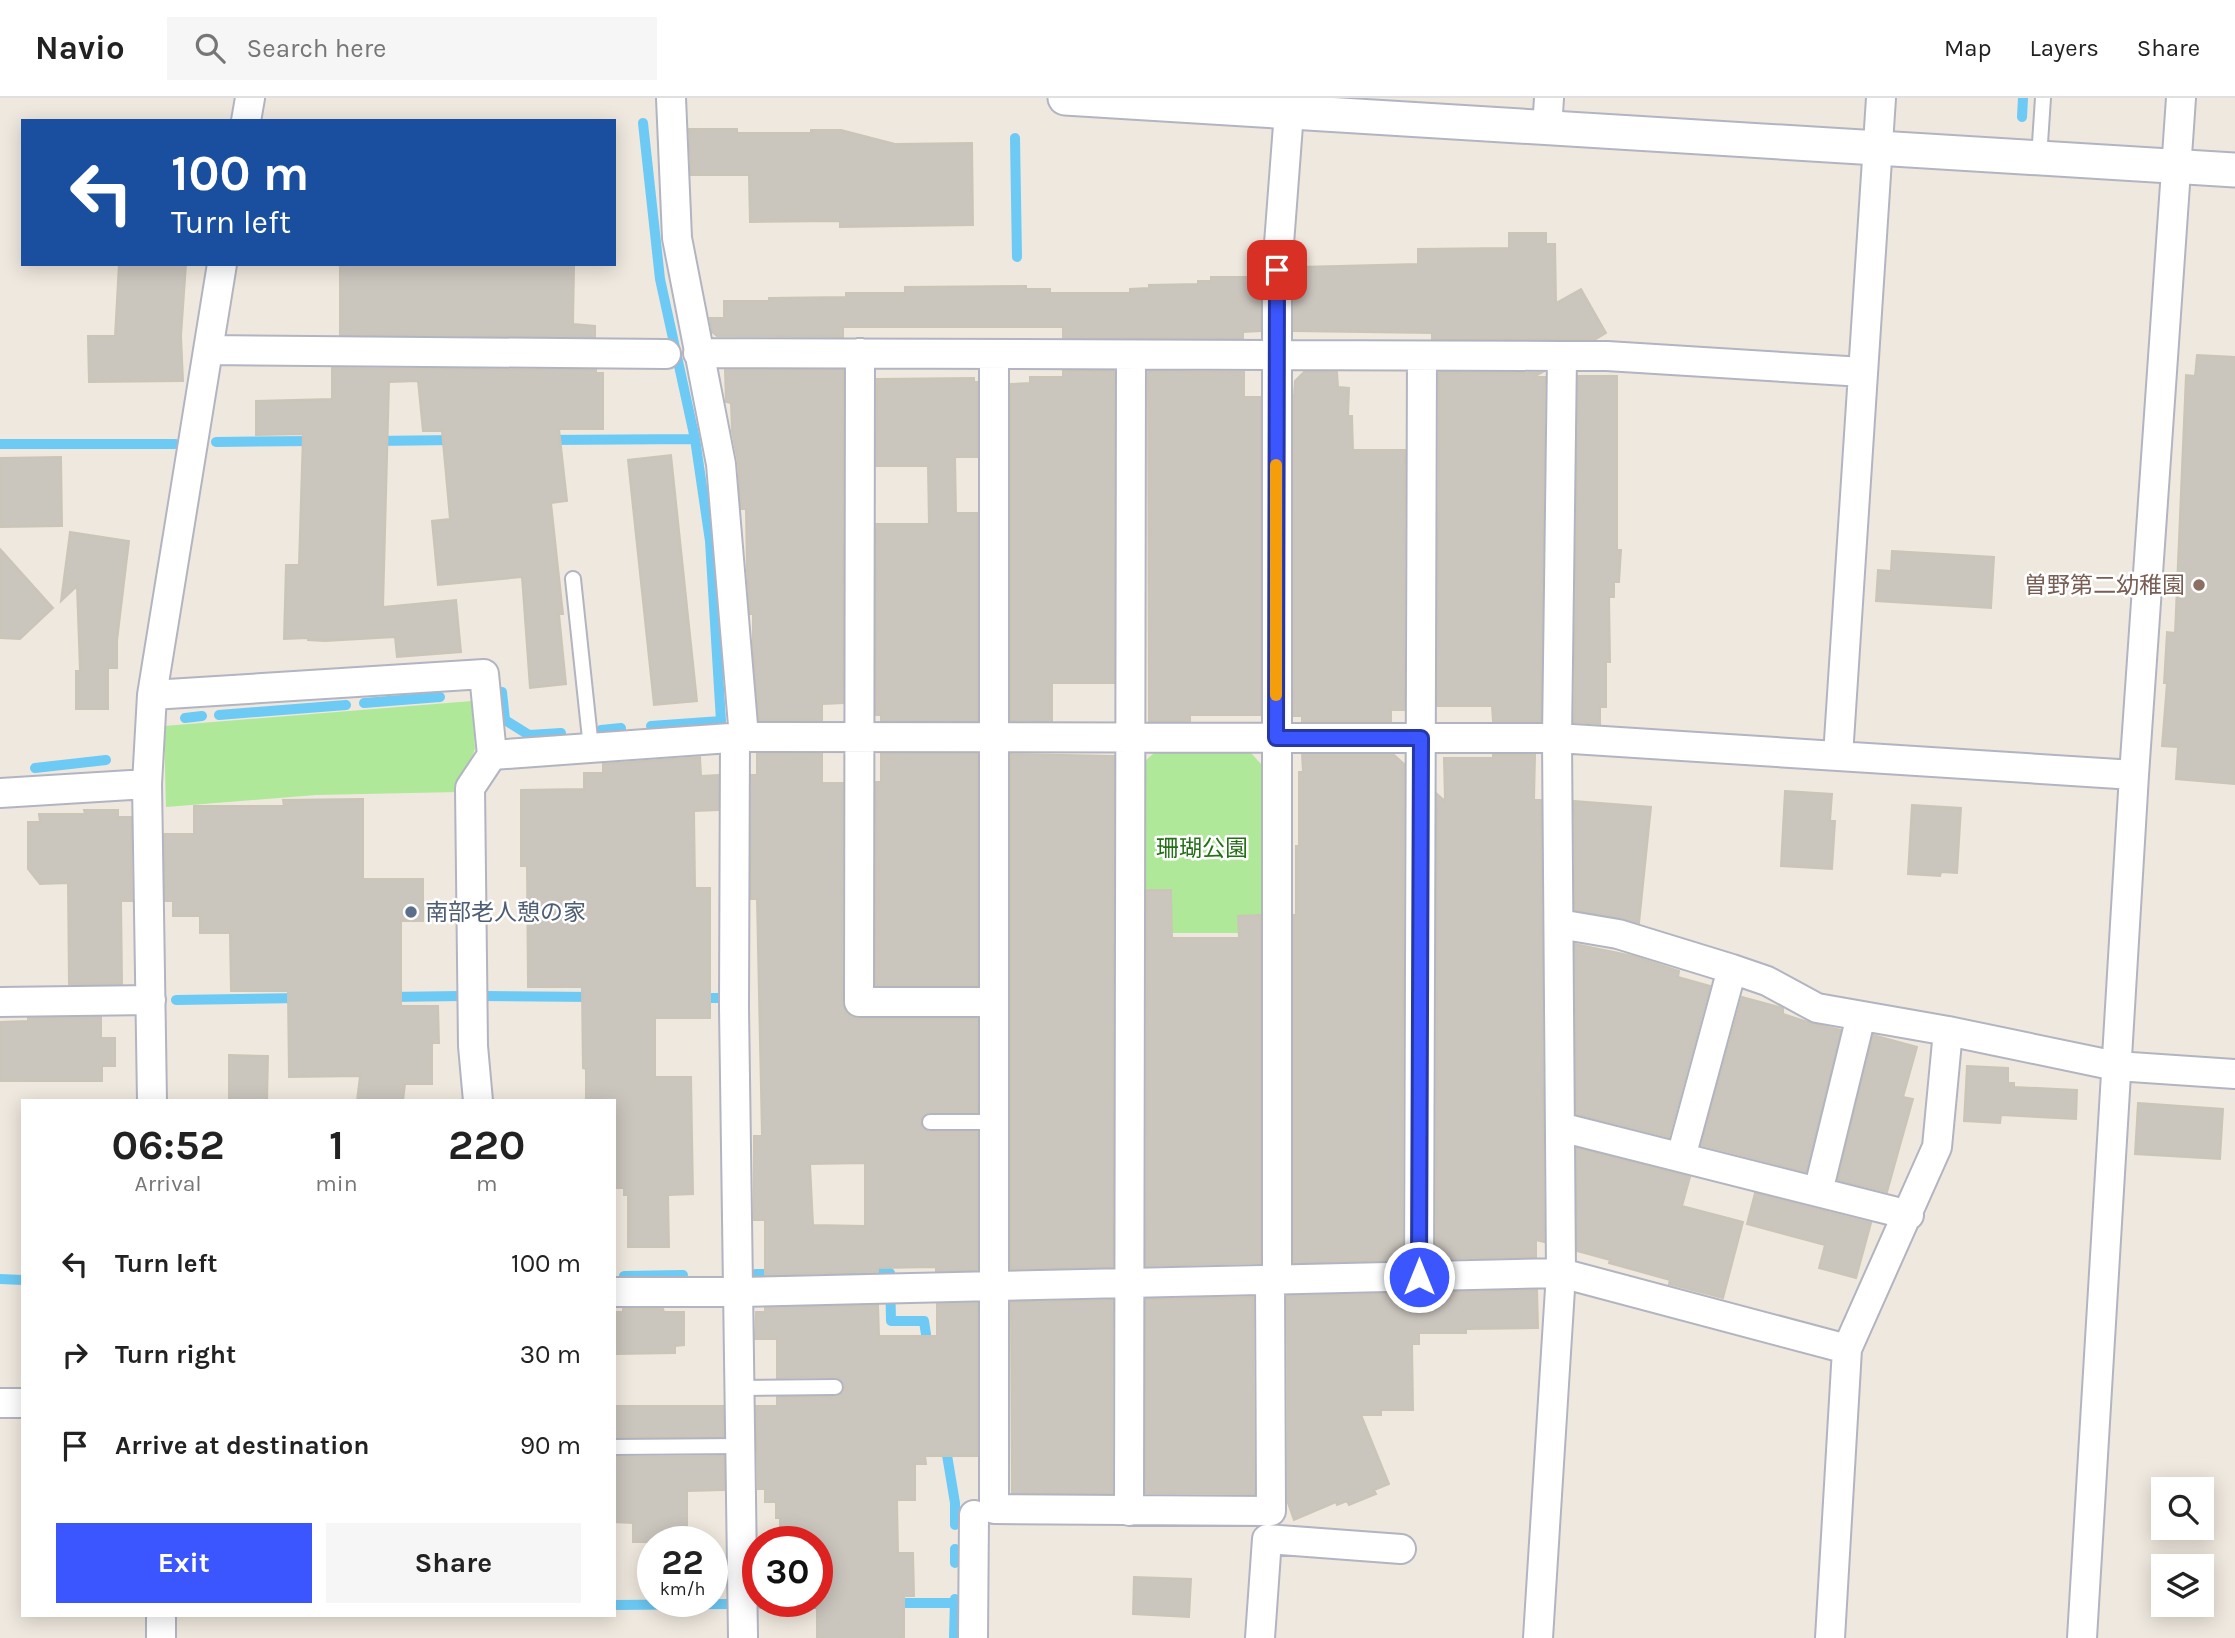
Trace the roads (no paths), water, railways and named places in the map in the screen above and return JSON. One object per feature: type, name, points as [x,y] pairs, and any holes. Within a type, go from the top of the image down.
[{"type":"street","points":[[246,119],[250,98]]},
{"type":"street","points":[[671,98],[677,238],[721,464],[740,738],[734,1008],[743,1638]]},
{"type":"street","points":[[1065,98],[1174,101],[1289,112],[1548,113],[1879,148],[2235,170]]},
{"type":"street","points":[[1838,756],[1881,98]]},
{"type":"street","points":[[2082,1638],[2134,775],[2181,98]]},
{"type":"street","points":[[994,354],[994,1509],[1271,1511],[1277,270],[1289,112]]},
{"type":"street","points":[[152,1099],[147,784],[152,695],[222,266]]},
{"type":"street","points":[[208,350],[666,354]]},
{"type":"street","points":[[698,353],[1608,356],[1863,372]]},
{"type":"street","points":[[860,354],[859,1002],[994,1002]]},
{"type":"street","points":[[1129,1511],[1131,355]]},
{"type":"street","points":[[1419,1277],[1422,356]]},
{"type":"street","points":[[1538,1638],[1561,1273],[1557,738],[1562,356]]},
{"type":"street","points":[[152,695],[484,674],[492,755],[470,788],[473,1046],[478,1099]]},
{"type":"street","points":[[492,755],[740,738],[1557,738],[2134,775]]},
{"type":"street","points":[[0,793],[147,784]]},
{"type":"street","points":[[1559,924],[1618,933],[1767,981],[1816,1008],[1948,1031],[2116,1066],[2235,1074]]},
{"type":"street","points":[[1681,1157],[1732,970]]},
{"type":"street","points":[[0,1002],[151,1000]]},
{"type":"street","points":[[1818,1192],[1861,1016]]},
{"type":"street","points":[[1830,1638],[1847,1349],[1937,1147],[1948,1031]]},
{"type":"street","points":[[1560,1127],[1909,1215]]},
{"type":"street","points":[[616,1292],[739,1292],[1561,1273],[1847,1349]]},
{"type":"street","points":[[0,1403],[21,1403]]},
{"type":"street","points":[[973,1638],[974,1515]]},
{"type":"street","points":[[1260,1638],[1267,1539],[1401,1549]]},
{"type":"street","points":[[161,1617],[161,1638]]},
{"type":"lane","points":[[2039,159],[2043,98]]},
{"type":"lane","points":[[573,579],[591,748]]},
{"type":"lane","points":[[930,1122],[994,1122]]},
{"type":"lane","points":[[740,1388],[835,1387]]},
{"type":"lane","points":[[616,1447],[740,1446]]},
{"type":"waterway","points":[[2022,117],[2023,98]]},
{"type":"waterway","points":[[643,123],[660,279],[695,439],[710,541],[721,721],[651,726]]},
{"type":"waterway","points":[[1015,138],[1017,257]]},
{"type":"waterway","points":[[548,440],[695,439]]},
{"type":"waterway","points":[[373,441],[455,440]]},
{"type":"waterway","points":[[216,442],[315,441]]},
{"type":"waterway","points":[[0,444],[175,444]]},
{"type":"waterway","points":[[502,692],[505,720],[529,735],[561,733]]},
{"type":"waterway","points":[[364,703],[440,697]]},
{"type":"waterway","points":[[219,715],[346,705]]},
{"type":"waterway","points":[[185,718],[202,716]]},
{"type":"waterway","points":[[601,730],[621,728]]},
{"type":"waterway","points":[[35,768],[106,760]]},
{"type":"waterway","points":[[389,997],[462,996]]},
{"type":"waterway","points":[[483,996],[595,997]]},
{"type":"waterway","points":[[176,1000],[302,998]]},
{"type":"waterway","points":[[695,998],[723,998]]},
{"type":"waterway","points":[[840,1273],[890,1273],[891,1321],[924,1321],[928,1348]]},
{"type":"waterway","points":[[756,1274],[778,1274]]},
{"type":"waterway","points":[[624,1276],[683,1275]]},
{"type":"waterway","points":[[0,1279],[21,1280]]},
{"type":"waterway","points":[[945,1443],[955,1503],[955,1525]]},
{"type":"waterway","points":[[955,1549],[955,1563]]},
{"type":"waterway","points":[[954,1638],[955,1599]]},
{"type":"waterway","points":[[890,1603],[955,1603]]},
{"type":"waterway","points":[[616,1605],[729,1604]]},
{"type":"place","name":"曽野第二幼稚園","points":[[2199,585]]},
{"type":"place","name":"南部老人憩の家","points":[[411,912]]},
{"type":"park label","name":"珊瑚公園","points":[[1202,848]]}]
